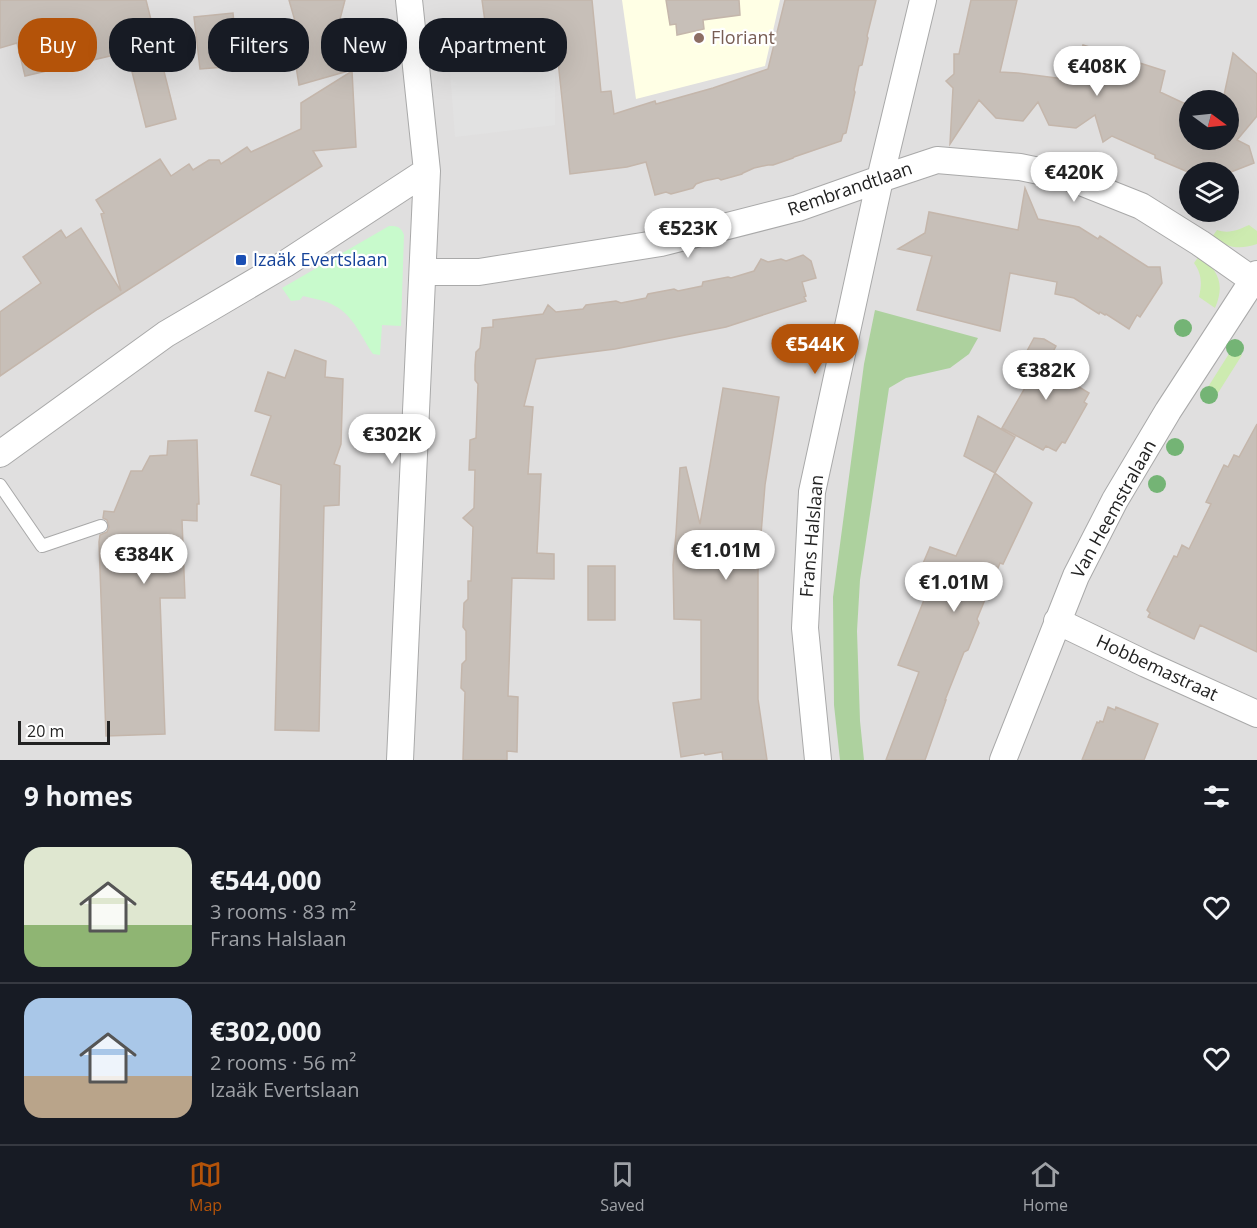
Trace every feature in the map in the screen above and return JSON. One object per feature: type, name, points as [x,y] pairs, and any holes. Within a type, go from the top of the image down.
[{"type":"street","points":[[400,760],[427,171],[409,0]]},
{"type":"street","name":"Frans Halslaan","points":[[818,760],[805,628],[812,492],[880,178],[923,0]]},
{"type":"street","name":"Rembrandtlaan","points":[[423,272],[479,272],[661,243],[798,208],[937,160],[1020,167],[1068,177],[1141,206],[1256,279]]},
{"type":"street","points":[[0,454],[166,334],[285,264],[427,171]]},
{"type":"street","name":"Van Heemstralaan","points":[[1003,760],[1076,576],[1115,500],[1168,411],[1256,279]]},
{"type":"street","name":"Hobbemastraat","points":[[1057,621],[1257,714]]},
{"type":"lane","points":[[0,485],[42,546],[101,526]]},
{"type":"shaded area","points":[[0,0],[1257,0],[1257,760],[0,760]]},
{"type":"shaded area","name":"Floriant","points":[[622,0],[780,0],[765,66],[636,99]]},
{"type":"shaded area","points":[[450,72],[555,72],[555,125],[455,137]]},
{"type":"green space","points":[[1249,225],[1257,231],[1257,244],[1234,247],[1212,237],[1217,230],[1237,230]]},
{"type":"green space","points":[[389,226],[399,228],[404,235],[401,326],[382,325],[380,355],[373,354],[352,321],[341,310],[328,302],[303,296],[300,300],[291,301],[282,288]]},
{"type":"green space","points":[[1199,256],[1211,267],[1220,285],[1215,308],[1199,297],[1201,279],[1194,263]]},
{"type":"green space","points":[[875,310],[978,338],[969,354],[950,368],[906,378],[889,388],[860,580],[857,631],[860,721],[864,760],[840,760],[834,705],[833,597],[864,364]]},
{"type":"green space","points":[[1232,349],[1242,355],[1211,404],[1201,398]]},
{"type":"building","points":[[0,0],[146,0],[151,18],[109,18],[109,56],[97,59],[97,18],[18,18],[18,47],[17,43],[0,48]]},
{"type":"building","points":[[289,0],[345,0],[340,18],[321,18],[321,72],[345,72],[299,85],[297,72],[309,72],[309,18],[294,18]]},
{"type":"building","points":[[482,0],[592,0],[601,92],[611,91],[614,114],[655,101],[656,104],[713,88],[768,69],[785,0],[876,0],[862,65],[859,66],[846,133],[843,134],[841,141],[773,165],[754,168],[742,174],[721,180],[718,178],[704,181],[693,188],[671,194],[666,192],[655,195],[646,162],[627,167],[570,174],[559,72],[567,72],[567,18],[484,18]]},
{"type":"building","points":[[666,0],[739,0],[740,15],[703,20],[704,29],[677,35],[676,24],[670,25]]},
{"type":"building","points":[[971,0],[1017,0],[1000,72],[1072,80],[1083,45],[1165,71],[1160,92],[1179,101],[1179,150],[1239,150],[1239,141],[1249,146],[1254,163],[1239,169],[1239,162],[1179,162],[1179,168],[1112,136],[1103,142],[1095,115],[1076,128],[1049,125],[1038,102],[1023,121],[996,118],[979,100],[950,144],[953,88],[946,81],[954,74],[954,54],[959,54]]},
{"type":"building","points":[[233,13],[233,18],[208,18],[208,68],[200,69],[196,18],[194,17]]},
{"type":"building","points":[[1233,53],[1257,74],[1257,116],[1239,138],[1239,90],[1225,90]]},
{"type":"building","points":[[24,72],[42,72],[25,76]]},
{"type":"building","points":[[132,72],[164,72],[176,119],[146,127]]},
{"type":"building","points":[[352,72],[356,147],[313,151],[322,166],[98,309],[0,376],[0,312],[41,283],[23,257],[61,230],[66,238],[81,228],[121,291],[101,214],[104,213],[96,200],[160,159],[171,176],[189,164],[193,170],[209,160],[219,160],[221,164],[247,147],[251,152],[301,129],[301,103]]},
{"type":"building","points":[[1025,188],[1038,219],[1079,227],[1098,239],[1100,236],[1148,267],[1160,267],[1162,283],[1140,317],[1137,315],[1129,329],[1074,298],[1055,294],[1057,282],[1010,273],[1000,331],[917,310],[932,256],[898,249],[925,233],[929,212],[1018,230]]},
{"type":"building","points":[[803,255],[811,261],[816,278],[802,282],[806,301],[726,327],[615,349],[536,359],[524,406],[533,407],[528,474],[541,474],[537,553],[554,554],[554,579],[512,578],[508,696],[518,697],[517,752],[507,751],[507,760],[463,760],[465,692],[461,688],[462,664],[466,660],[466,631],[463,627],[464,603],[468,599],[468,581],[471,581],[473,527],[463,518],[474,508],[475,470],[469,470],[470,440],[476,438],[478,384],[475,380],[475,365],[482,328],[493,327],[493,320],[543,314],[548,305],[556,312],[583,309],[586,305],[616,301],[621,303],[646,298],[648,294],[702,286],[703,282],[731,278],[754,271],[761,259],[768,262],[781,259],[786,261]]},
{"type":"building","points":[[1034,338],[1044,339],[1056,346],[1047,363],[1082,382],[1079,387],[1089,393],[1084,402],[1087,404],[1065,443],[1062,442],[1056,451],[1046,446],[1043,450],[1002,428],[1034,372],[1020,364]]},
{"type":"building","points":[[295,350],[326,361],[325,377],[343,379],[341,444],[334,464],[340,466],[339,505],[324,506],[319,731],[275,730],[281,485],[251,475],[271,416],[255,411],[268,372],[285,378]]},
{"type":"building","points":[[723,388],[779,397],[765,485],[758,571],[758,699],[767,760],[723,760],[722,752],[681,757],[673,703],[701,699],[701,620],[674,619],[673,565],[680,468],[686,467],[700,524]]},
{"type":"building","points":[[978,416],[1015,437],[995,473],[964,456]]},
{"type":"building","points":[[1257,424],[1257,652],[1200,625],[1194,639],[1148,617],[1150,613],[1147,610],[1174,556],[1177,557],[1182,545],[1189,549],[1211,504],[1206,502],[1224,465],[1228,467],[1234,455],[1239,457]]},
{"type":"building","points":[[197,440],[199,504],[197,504],[197,521],[182,520],[185,598],[160,598],[165,734],[106,736],[99,542],[100,535],[107,532],[109,527],[107,520],[103,518],[104,511],[114,512],[131,471],[142,471],[150,456],[167,455],[168,441]]},
{"type":"building","points":[[995,473],[1032,503],[1003,564],[1000,563],[977,619],[979,623],[968,650],[964,652],[945,700],[925,760],[886,760],[919,672],[898,665],[930,585],[916,580],[930,547],[956,556]]},
{"type":"building","points":[[588,566],[615,566],[615,620],[588,620]]},
{"type":"building","points":[[1108,707],[1115,710],[1116,707],[1158,724],[1144,760],[1082,760],[1097,722],[1103,722]]},
{"type":"place","name":"Floriant","points":[[699,38]]},
{"type":"place","name":"Izaäk Evertslaan","points":[[241,260]]}]
